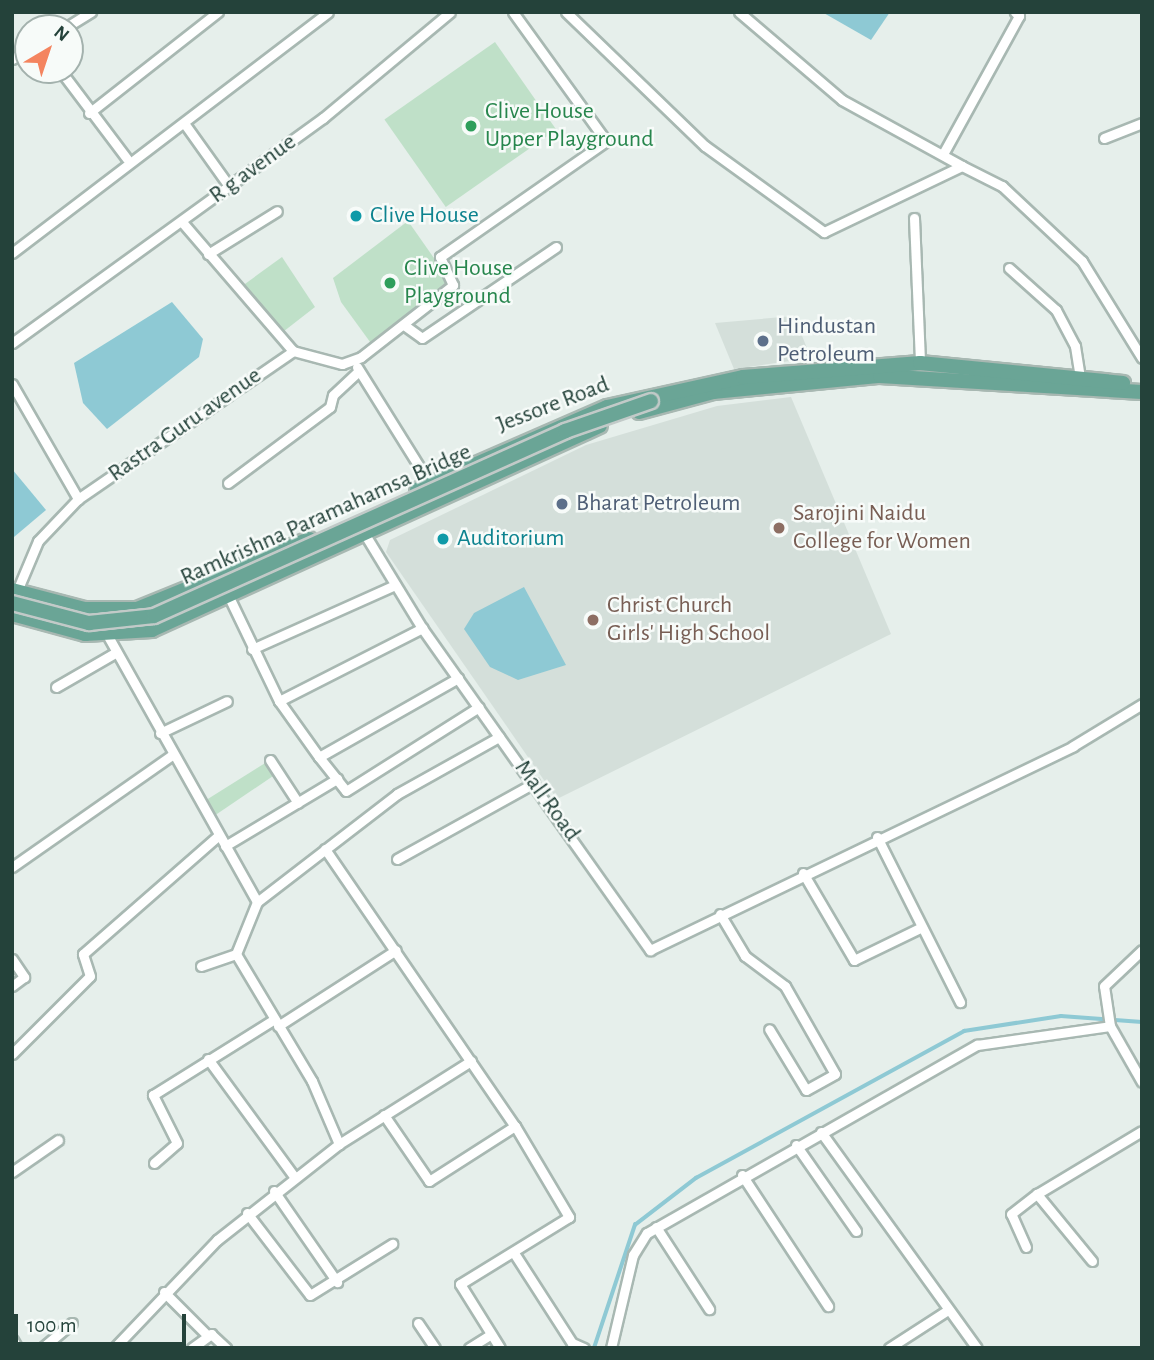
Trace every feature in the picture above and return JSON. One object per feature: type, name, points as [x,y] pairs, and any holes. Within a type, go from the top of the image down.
[{"type":"main road","name":"Jessore Road","points":[[14,595],[101,610],[172,598],[430,484],[517,442],[661,398],[700,389],[920,363],[1142,384]]},
{"type":"main road","name":"Jessore Road","points":[[700,389],[880,376],[1142,391]]},
{"type":"main road","name":"Jessore Road","points":[[12,614],[105,636],[152,630],[557,443],[661,398]]},
{"type":"main road","name":"Ramkrishna Paramahamsa Bridge","points":[[14,595],[89,623],[153,616],[565,431],[661,398]]},
{"type":"street","points":[[89,113],[218,12]]},
{"type":"street","points":[[12,253],[127,159],[184,123],[328,12]]},
{"type":"street","name":"R g avenue","points":[[12,343],[51,318],[182,222],[450,12]]},
{"type":"street","points":[[182,222],[293,351],[342,364],[353,360],[404,326],[453,285],[440,257],[606,141],[513,12]]},
{"type":"street","points":[[566,12],[695,138],[824,232],[962,166]]},
{"type":"street","points":[[738,12],[842,100],[1002,187],[1048,224],[1082,261],[1142,358]]},
{"type":"street","points":[[943,154],[1019,16],[1015,12]]},
{"type":"street","points":[[69,84],[89,113],[127,159]]},
{"type":"street","points":[[184,123],[229,186]]},
{"type":"street","points":[[1104,138],[1142,123]]},
{"type":"street","points":[[208,254],[277,211]]},
{"type":"street","points":[[914,218],[920,363]]},
{"type":"street","points":[[404,326],[422,338],[556,247]]},
{"type":"street","points":[[1009,268],[1056,310],[1075,346],[1080,378]]},
{"type":"street","name":"Rastra Guru avenue","points":[[14,595],[38,541],[78,499],[293,351]]},
{"type":"street","points":[[353,360],[430,484]]},
{"type":"street","points":[[228,483],[330,407],[333,395],[359,371]]},
{"type":"street","points":[[12,384],[78,499]]},
{"type":"street","name":"Mall Road","points":[[364,533],[422,628],[650,950],[877,837],[1073,746],[1142,705]]},
{"type":"street","points":[[252,649],[395,585]]},
{"type":"street","points":[[229,595],[252,649],[279,701],[318,757],[346,790],[479,707]]},
{"type":"street","points":[[101,610],[105,636],[257,902]]},
{"type":"street","points":[[279,701],[422,628]]},
{"type":"street","points":[[56,687],[115,653]]},
{"type":"street","points":[[318,757],[458,678]]},
{"type":"street","points":[[159,733],[227,701]]},
{"type":"street","points":[[201,967],[236,954],[257,902],[325,849],[397,794],[499,737]]},
{"type":"street","points":[[12,867],[172,755]]},
{"type":"street","points":[[270,760],[298,803]]},
{"type":"street","points":[[225,846],[337,779]]},
{"type":"street","points":[[397,859],[534,783]]},
{"type":"street","points":[[12,1054],[90,976],[83,954],[218,836]]},
{"type":"street","points":[[877,837],[920,928],[960,1002]]},
{"type":"street","points":[[325,849],[515,1126],[569,1217],[460,1284],[500,1348]]},
{"type":"street","points":[[803,873],[854,960],[920,928]]},
{"type":"street","points":[[720,914],[746,956],[785,986],[835,1074],[806,1090],[769,1029]]},
{"type":"street","points":[[154,1163],[177,1143],[153,1094],[396,950]]},
{"type":"street","points":[[1142,950],[1107,981],[1105,1002],[1109,1024],[1142,1082]]},
{"type":"street","points":[[236,954],[313,1081],[339,1144]]},
{"type":"street","points":[[12,959],[24,977],[12,986]]},
{"type":"street","points":[[611,1348],[633,1255],[656,1227],[742,1175],[977,1045],[1109,1024]]},
{"type":"street","points":[[208,1059],[293,1175]]},
{"type":"street","points":[[114,1348],[164,1292],[247,1213],[293,1175],[471,1061]]},
{"type":"street","points":[[384,1115],[429,1181],[515,1126]]},
{"type":"street","points":[[1026,1247],[1011,1214],[1037,1194],[1142,1131]]},
{"type":"street","points":[[821,1132],[977,1348]]},
{"type":"street","points":[[12,1172],[58,1140]]},
{"type":"street","points":[[796,1146],[856,1231]]},
{"type":"street","points":[[742,1175],[828,1306]]},
{"type":"street","points":[[274,1191],[337,1282]]},
{"type":"street","points":[[1037,1194],[1091,1261]]},
{"type":"street","points":[[247,1213],[304,1291],[316,1295],[392,1244]]},
{"type":"street","points":[[656,1227],[709,1309]]},
{"type":"street","points":[[514,1253],[582,1347]]},
{"type":"street","points":[[164,1292],[207,1335],[226,1348]]},
{"type":"street","points":[[889,1348],[948,1310]]},
{"type":"street","points":[[42,1348],[72,1323]]},
{"type":"street","points":[[418,1323],[435,1348]]},
{"type":"street","points":[[192,1348],[207,1335]]},
{"type":"street","points":[[469,1348],[490,1335]]},
{"type":"street","points":[[12,1341],[16,1348]]},
{"type":"shaded area","name":"Hindustan Petroleum","points":[[794,316],[811,358],[734,369],[715,323]]},
{"type":"shaded area","name":"Christ Church Girls' High School","points":[[791,397],[891,634],[557,799],[386,552],[390,540],[586,445],[717,406]]},
{"type":"green space","name":"Clive House Upper Playground","points":[[495,42],[556,130],[446,207],[384,119]]},
{"type":"green space","name":"Clive House Playground","points":[[408,221],[450,281],[373,346],[341,302],[333,278]]},
{"type":"green space","points":[[282,257],[315,307],[279,335],[238,289]]},
{"type":"green space","points":[[270,760],[279,772],[214,816],[203,802]]},
{"type":"water","points":[[822,12],[890,12],[871,40]]},
{"type":"water","points":[[172,302],[203,339],[199,357],[107,429],[83,403],[74,363]]},
{"type":"water","points":[[12,469],[46,510],[14,537],[12,536]]},
{"type":"water","points":[[524,587],[566,665],[518,680],[490,667],[464,629],[474,613]]},
{"type":"waterway","points":[[594,1348],[635,1225],[696,1178],[964,1031],[1061,1016],[1142,1022]]},
{"type":"place","name":"Clive House Upper Playground","points":[[471,126]]},
{"type":"place","name":"Clive House","points":[[356,216]]},
{"type":"place","name":"Clive House Playground","points":[[390,283]]},
{"type":"place","name":"Hindustan Petroleum","points":[[763,341]]},
{"type":"place","name":"Bharat Petroleum","points":[[562,504]]},
{"type":"place","name":"Sarojini Naidu College for Women","points":[[779,528]]},
{"type":"place","name":"Auditorium","points":[[443,539]]},
{"type":"place","name":"Christ Church Girls' High School","points":[[593,620]]}]
